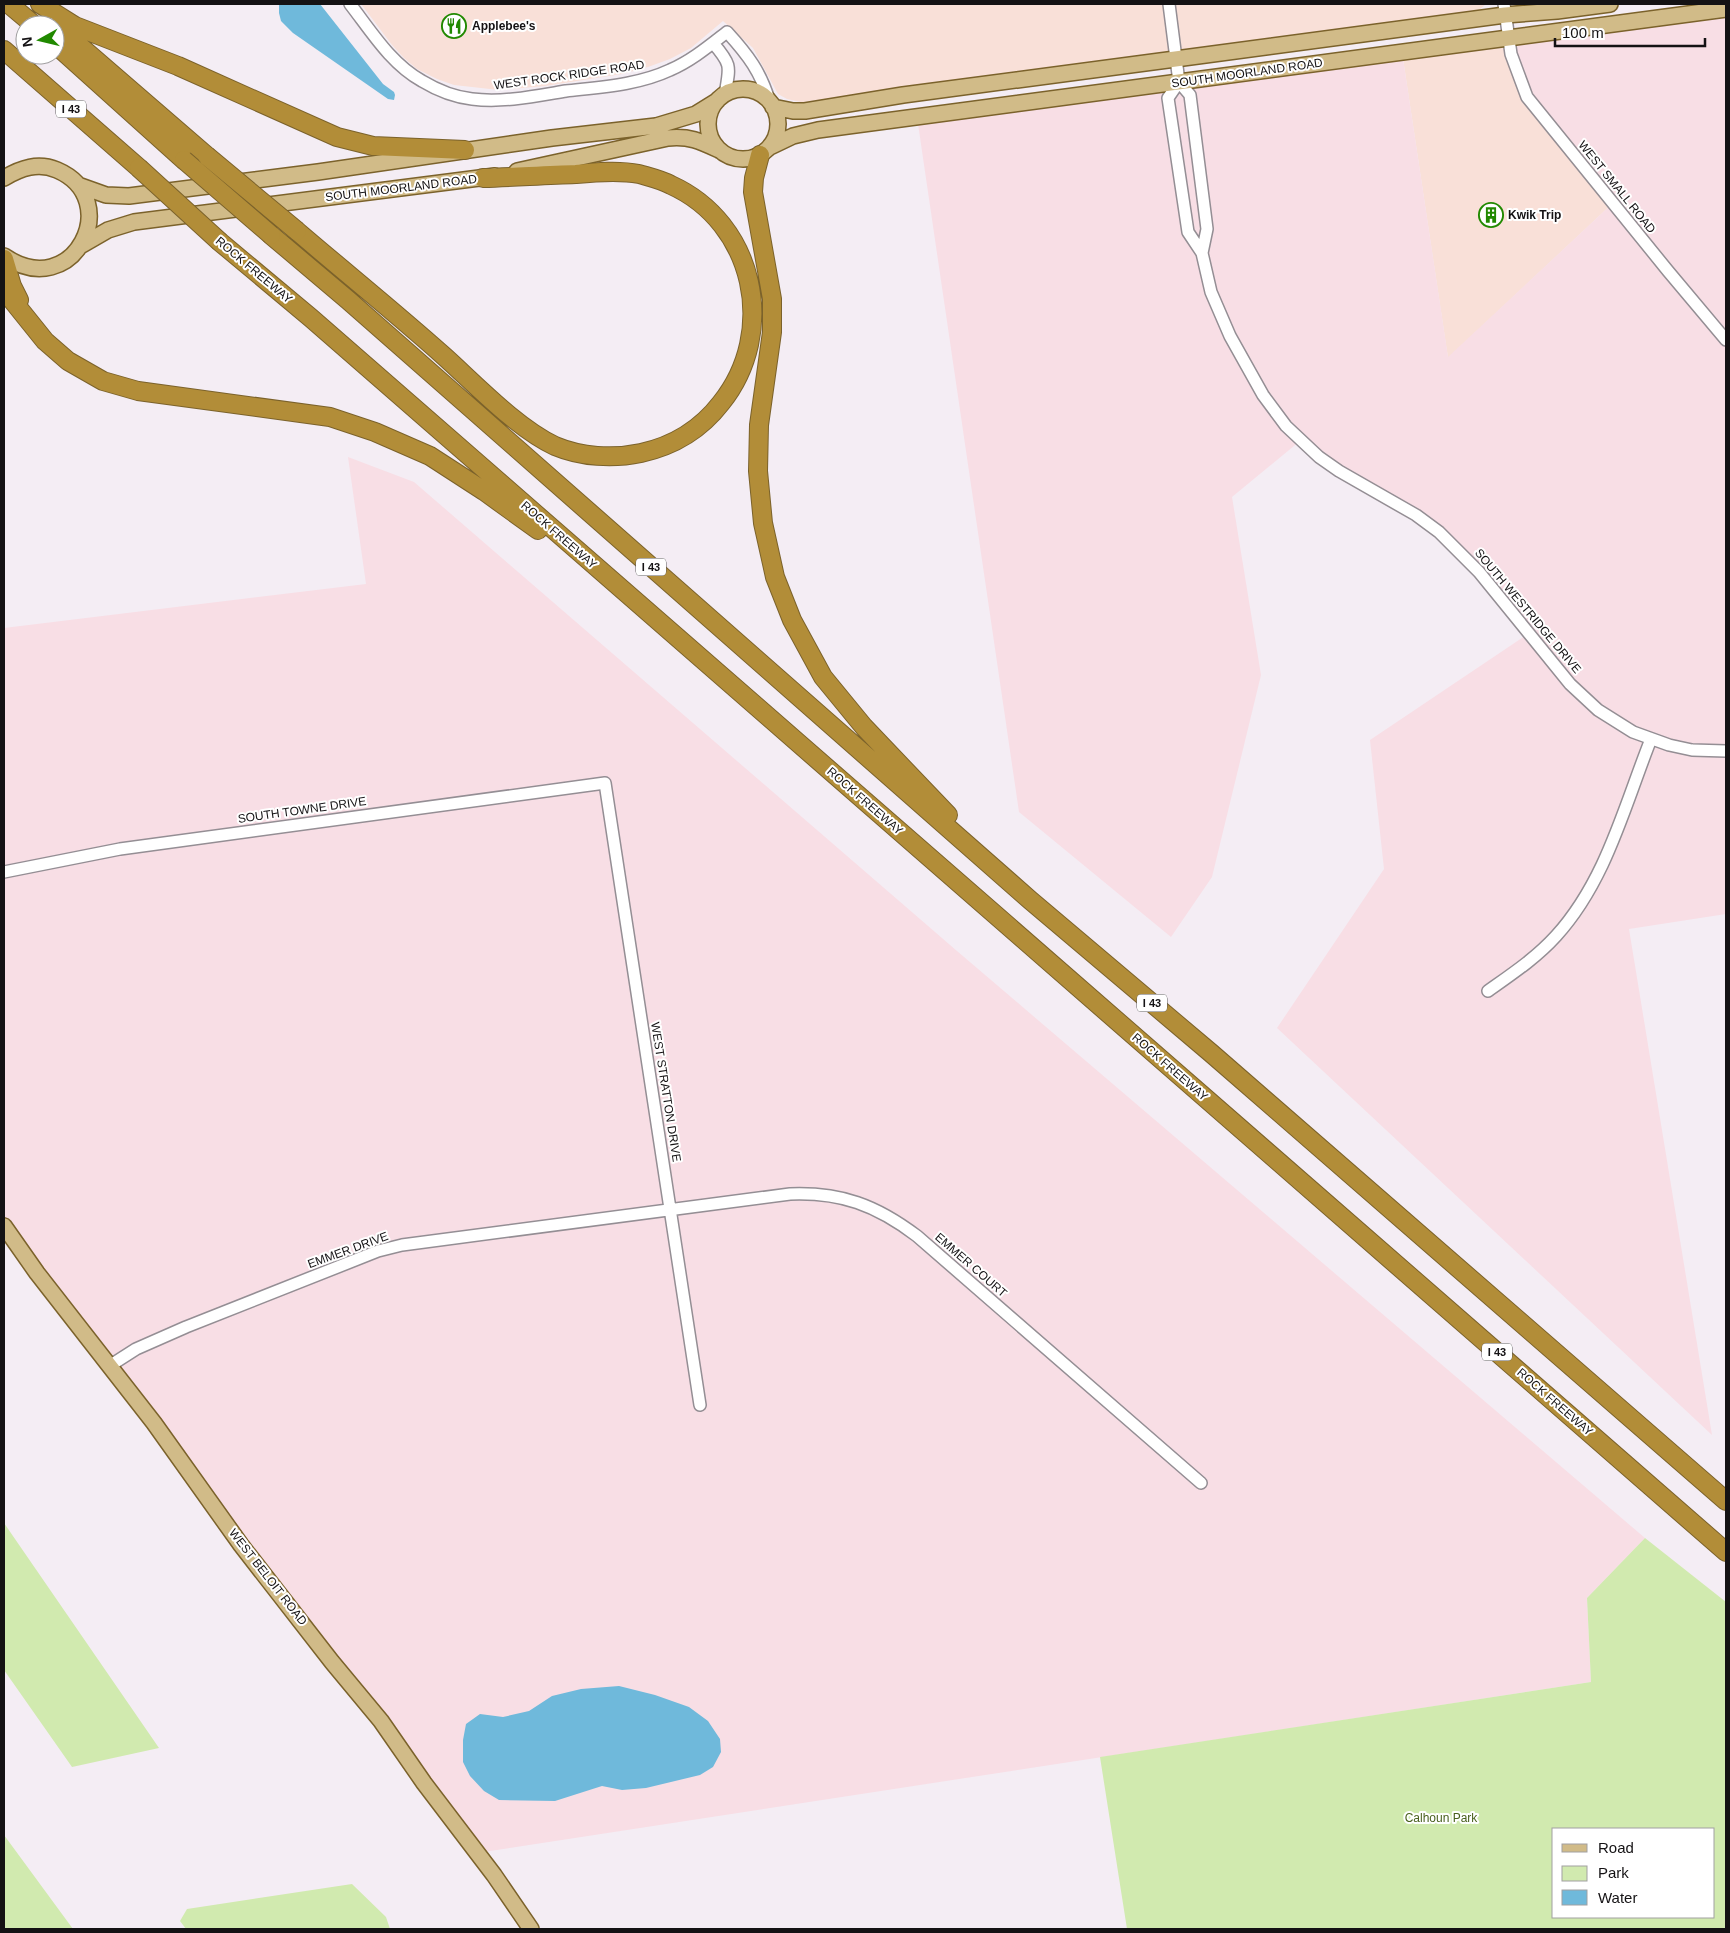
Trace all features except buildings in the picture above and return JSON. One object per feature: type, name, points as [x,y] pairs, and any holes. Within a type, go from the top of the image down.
[{"type":"highway","points":[[9,4],[22,15]]},
{"type":"highway","points":[[31,4],[418,334],[528,431],[556,446],[592,456],[626,456],[659,449],[691,433],[713,414],[732,389],[747,360],[754,326],[752,293],[743,258],[724,226],[700,203],[671,185],[636,174],[601,172],[483,178]]},
{"type":"highway","points":[[40,4],[75,26],[178,66],[337,137],[373,146],[465,150]]},
{"type":"highway","name":"ROCK FREEWAY","points":[[4,50],[220,242],[318,325],[1726,1552]]},
{"type":"highway","name":"I 43","points":[[65,53],[184,160],[348,300],[1030,900],[1211,1052],[1726,1501]]},
{"type":"highway","points":[[765,151],[754,178],[753,192],[772,299],[772,332],[759,425],[758,471],[763,523],[774,577],[792,620],[823,677],[864,727],[1030,900]]},
{"type":"highway","points":[[4,258],[12,286],[28,320]]},
{"type":"highway","points":[[4,290],[45,341],[68,361],[103,381],[138,391],[330,417],[375,432],[430,456],[484,491],[641,606]]},
{"type":"main road","name":"SOUTH MOORLAND ROAD","points":[[772,105],[793,111],[805,111],[903,95],[1176,58],[1505,9],[1558,11],[1610,4]]},
{"type":"main road","name":"SOUTH MOORLAND ROAD","points":[[765,151],[793,136],[818,130],[1726,9]]},
{"type":"main road","points":[[734,90],[749,90],[763,96],[772,105],[778,123],[774,140],[765,151],[750,159],[739,159],[728,156],[712,142],[708,132],[708,121],[711,110],[721,98],[734,90]]},
{"type":"main road","name":"SOUTH MOORLAND ROAD","points":[[4,178],[17,170],[33,166],[50,167],[65,174],[78,185],[106,195],[129,196],[656,126],[696,114],[721,98]]},
{"type":"main road","name":"SOUTH MOORLAND ROAD","points":[[4,258],[29,269],[45,269],[59,265],[72,256],[82,245],[108,230],[143,220],[483,178],[668,138],[695,138],[719,150]]},
{"type":"main road","points":[[78,185],[86,199],[89,214],[88,230],[82,245]]},
{"type":"main road","name":"WEST BELOIT ROAD","points":[[4,1226],[37,1273],[111,1365],[241,1545],[332,1662],[381,1721],[419,1776],[494,1874],[531,1929]]},
{"type":"street","name":"WEST ROCK RIDGE ROAD","points":[[350,4],[390,55],[407,71],[438,89],[471,99],[512,99],[629,83],[670,70],[689,61],[727,32],[745,51],[758,70],[772,105]]},
{"type":"street","points":[[1169,4],[1178,82]]},
{"type":"street","name":"WEST SMALL ROAD","points":[[1505,9],[1508,39],[1522,86],[1531,102],[1726,340]]},
{"type":"street","points":[[713,43],[727,59],[728,71],[721,98]]},
{"type":"street","name":"SOUTH WESTRIDGE DRIVE","points":[[1202,254],[1207,229],[1190,95],[1178,82],[1168,98],[1188,232],[1202,254],[1211,292],[1230,336],[1263,395],[1286,426],[1300,441],[1325,462],[1416,515],[1439,532],[1479,572],[1570,684],[1588,702],[1619,724],[1651,739],[1692,750],[1726,751]]},
{"type":"street","points":[[1488,991],[1520,969],[1554,938],[1568,922],[1589,891],[1608,852],[1651,739]]},
{"type":"street","name":"SOUTH TOWNE DRIVE","points":[[4,872],[120,849],[605,783]]},
{"type":"street","name":"WEST STRATTON DRIVE","points":[[605,783],[700,1405]]},
{"type":"street","name":"EMMER COURT","points":[[670,1210],[790,1194],[810,1194],[829,1195],[851,1200],[885,1214],[917,1236],[1201,1483]]},
{"type":"street","name":"EMMER DRIVE","points":[[111,1365],[136,1349],[186,1327],[378,1251],[432,1240],[670,1210]]},
{"type":"shaded area","points":[[361,4],[1486,4],[1477,12],[805,103],[787,99],[778,94],[753,48],[723,21],[691,48],[670,59],[648,67],[622,74],[545,86],[499,90],[454,85],[417,69],[392,45]]},
{"type":"shaded area","points":[[1726,9],[1726,914],[1629,929],[1712,1435],[1277,1028],[1384,869],[1370,740],[1528,634],[1461,553],[1300,441],[1232,497],[1261,675],[1212,877],[1171,937],[1019,812],[917,117],[1402,52],[1448,357],[1613,203],[1531,103],[1508,39]]},
{"type":"shaded area","points":[[1508,39],[1613,203],[1448,358],[1402,52]]},
{"type":"shaded area","points":[[348,457],[414,482],[957,951],[1645,1538],[1587,1598],[1591,1682],[477,1853],[4,1226],[4,628],[366,584]]},
{"type":"green space","points":[[4,1523],[159,1748],[72,1767],[4,1670]]},
{"type":"green space","name":"Calhoun Park","points":[[1645,1538],[1726,1602],[1726,1929],[1127,1929],[1100,1757],[1591,1682],[1587,1598]]},
{"type":"green space","points":[[4,1835],[73,1929],[4,1929]]},
{"type":"green space","points":[[352,1884],[386,1917],[390,1929],[186,1929],[180,1921],[187,1909]]},
{"type":"water","points":[[279,4],[320,4],[383,84],[394,92],[394,100],[388,99],[293,33],[281,21]]},
{"type":"water","points":[[619,1686],[655,1695],[689,1707],[708,1721],[720,1739],[721,1752],[713,1767],[700,1775],[646,1788],[622,1790],[602,1786],[555,1801],[499,1800],[484,1791],[470,1776],[463,1762],[463,1740],[466,1724],[480,1714],[503,1717],[529,1711],[552,1696],[581,1689]]},
{"type":"place","name":"Applebee's","points":[[454,26]]},
{"type":"place","name":"Kwik Trip","points":[[1491,215]]}]
